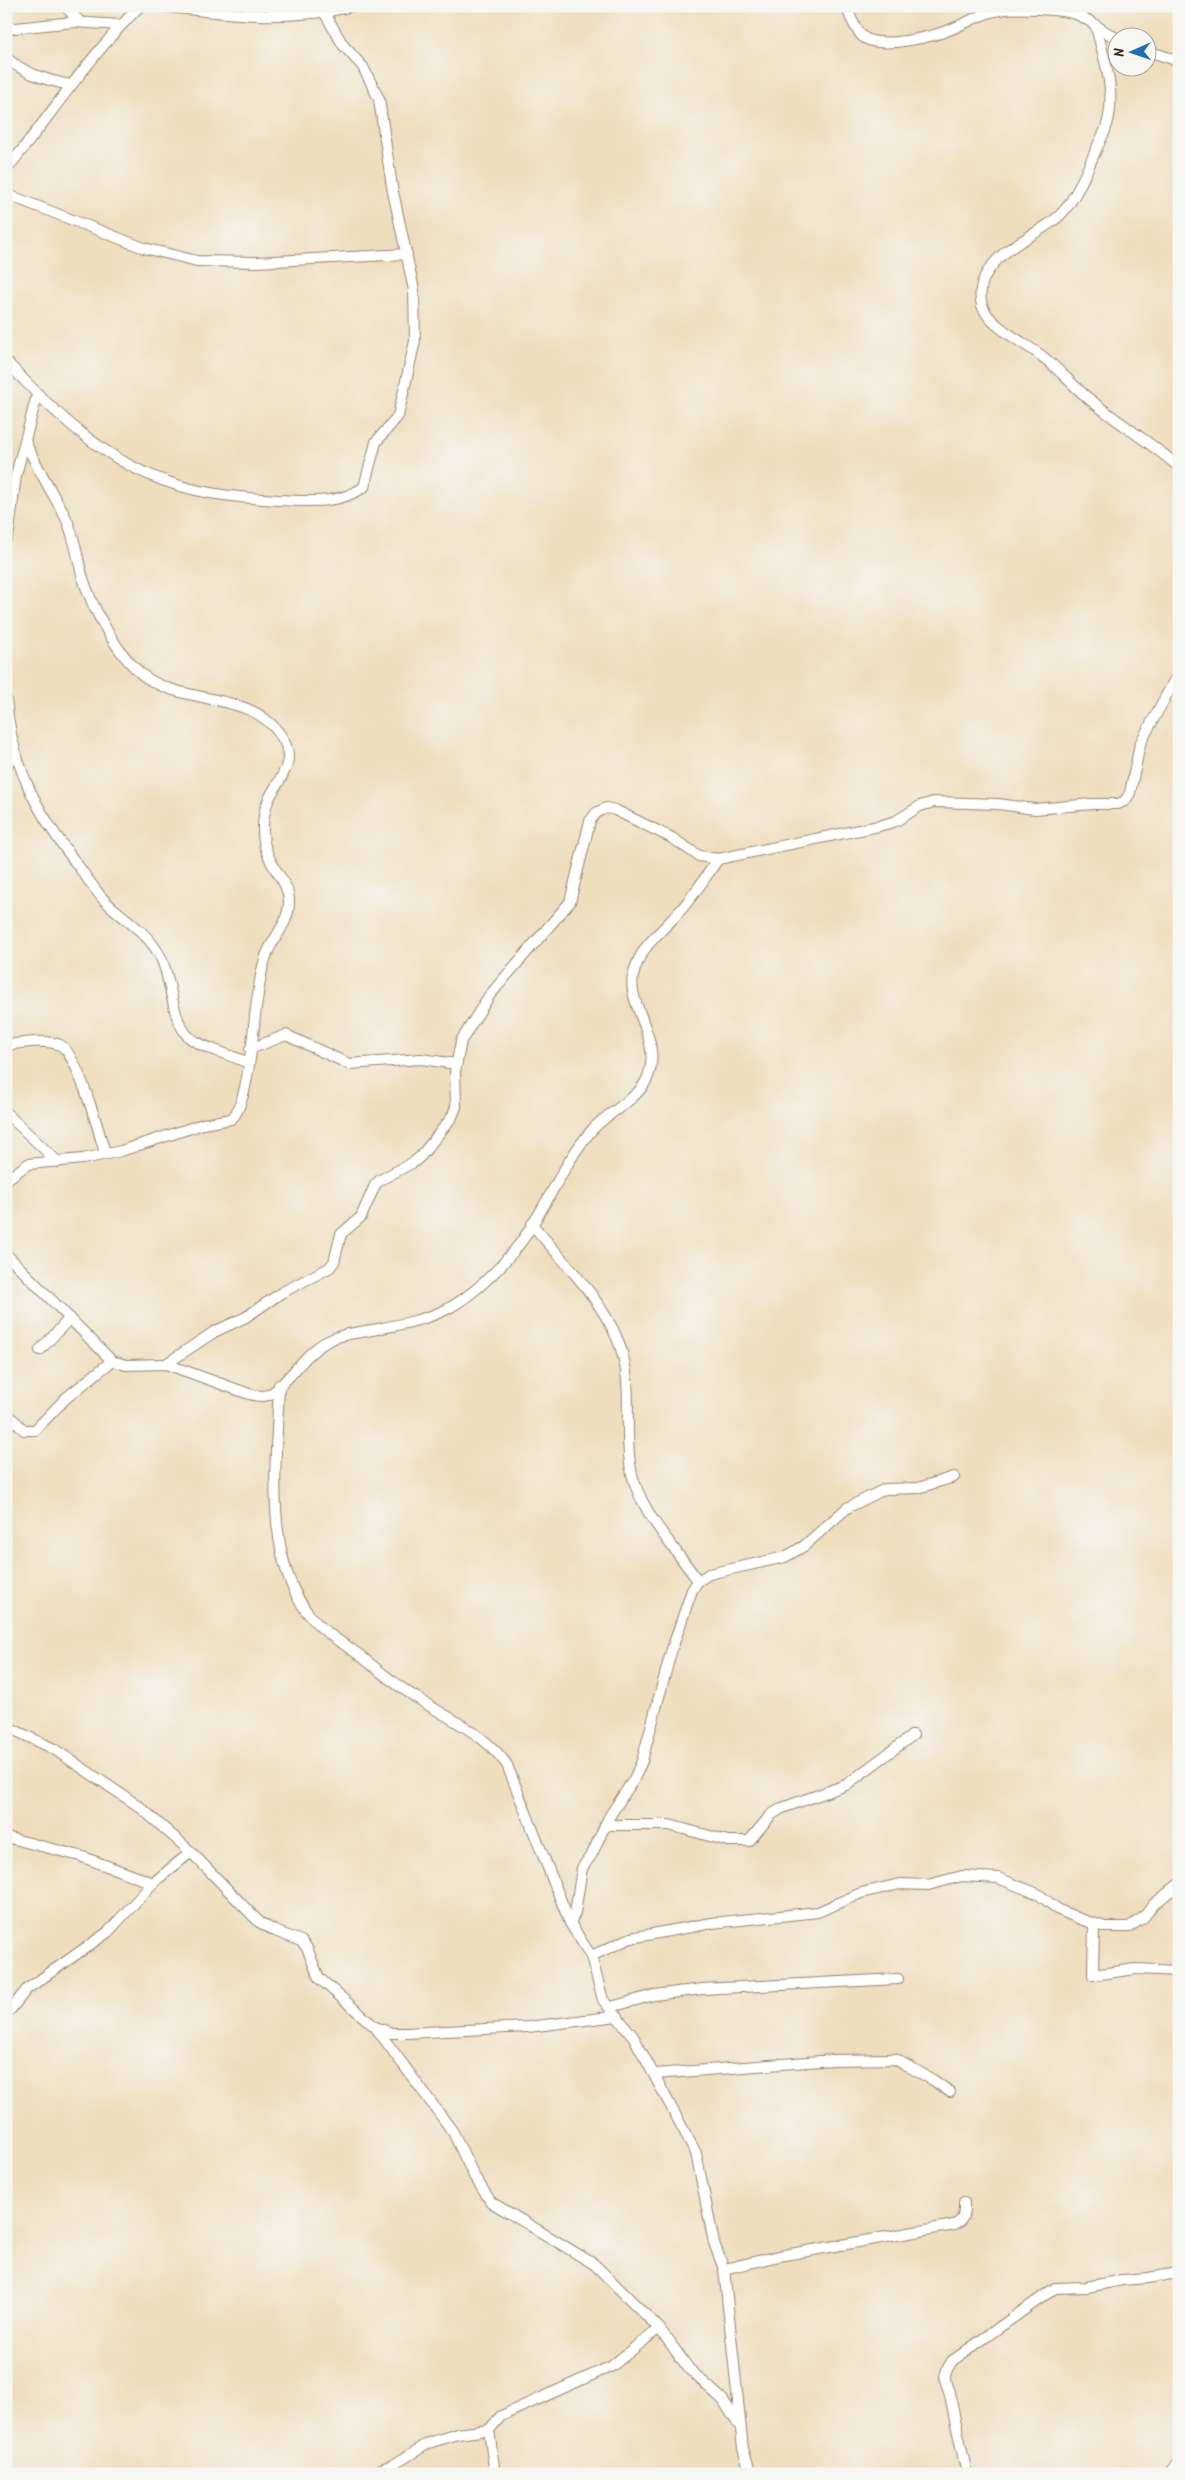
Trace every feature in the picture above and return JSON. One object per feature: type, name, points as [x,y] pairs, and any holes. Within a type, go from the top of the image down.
[{"type":"street","points":[[65,6],[79,22]]},
{"type":"street","points":[[6,170],[70,85],[120,25],[140,6]]},
{"type":"street","points":[[162,6],[230,14],[271,15],[324,12],[353,6]]},
{"type":"street","points":[[846,6],[857,30],[863,37],[873,42],[934,35],[999,10],[1063,8],[1108,34]]},
{"type":"street","points":[[6,361],[37,395],[70,426],[98,446],[143,471],[173,484],[246,498],[302,501],[342,499],[364,487],[376,442],[398,416],[415,341],[414,290],[392,187],[379,99],[363,67],[343,45],[324,12]]},
{"type":"street","points":[[6,29],[79,22],[120,25]]},
{"type":"street","points":[[1096,27],[1112,93],[1110,119],[1105,131],[1068,206],[1050,224],[1006,250],[990,268],[981,286],[981,299],[985,313],[1044,358],[1066,381],[1179,467]]},
{"type":"street","points":[[1158,54],[1179,61]]},
{"type":"street","points":[[6,58],[32,75],[70,85]]},
{"type":"street","points":[[6,194],[144,248],[197,262],[257,262],[407,254]]},
{"type":"street","points":[[6,539],[9,531],[16,475],[37,395]]},
{"type":"street","points":[[6,1180],[28,1164],[58,1162],[137,1147],[210,1122],[231,1119],[240,1110],[265,960],[270,947],[281,931],[289,907],[286,886],[269,859],[264,835],[266,804],[286,772],[288,764],[286,746],[279,732],[258,715],[223,702],[177,691],[144,676],[133,665],[103,626],[83,579],[66,519],[39,473],[24,441]]},
{"type":"street","points":[[166,1364],[214,1332],[246,1317],[281,1293],[329,1268],[334,1262],[341,1234],[361,1217],[375,1185],[380,1180],[414,1162],[421,1156],[452,1117],[456,1106],[456,1064],[461,1041],[490,996],[552,926],[570,902],[584,838],[590,821],[596,812],[606,808],[615,810],[672,838],[699,856],[718,860],[879,826],[896,820],[920,806],[934,802],[998,804],[1035,809],[1092,804],[1118,804],[1125,800],[1130,793],[1140,744],[1179,672]]},
{"type":"street","points":[[6,700],[14,747],[32,798],[56,838],[104,900],[147,936],[160,956],[177,1013],[186,1035],[197,1043],[248,1063]]},
{"type":"street","points":[[6,768],[14,747]]},
{"type":"street","points":[[6,1254],[112,1361],[126,1365],[166,1364],[257,1396],[271,1394],[326,1342],[349,1334],[396,1325],[433,1315],[451,1307],[472,1292],[518,1246],[571,1158],[592,1129],[640,1090],[647,1078],[651,1059],[650,1039],[633,990],[633,977],[646,944],[677,914],[718,860]]},
{"type":"street","points":[[250,1048],[286,1035],[349,1064],[421,1059],[456,1064]]},
{"type":"street","points":[[6,1045],[56,1044],[66,1049],[86,1093],[106,1153]]},
{"type":"street","points":[[6,1113],[58,1162]]},
{"type":"street","points":[[532,1224],[601,1308],[618,1342],[627,1370],[629,1462],[634,1483],[648,1509],[698,1581]]},
{"type":"street","points":[[40,1350],[70,1318]]},
{"type":"street","points":[[6,1413],[27,1432],[35,1430],[66,1398],[112,1361]]},
{"type":"street","points":[[279,1385],[277,1516],[281,1551],[295,1592],[305,1609],[322,1628],[388,1679],[429,1707],[462,1724],[497,1750],[507,1765],[570,1922],[590,1956],[601,1994],[618,2016],[655,2074],[696,2153],[714,2243],[724,2270],[742,2449],[751,2474]]},
{"type":"street","points":[[570,1922],[574,1913],[582,1868],[592,1854],[605,1825],[634,1779],[642,1761],[671,1652],[687,1604],[698,1581],[708,1574],[785,1557],[804,1546],[847,1508],[885,1488],[918,1488],[954,1477]]},
{"type":"street","points":[[6,1726],[54,1749],[91,1772],[154,1819],[191,1852],[259,1922],[301,1941],[307,1948],[319,1978],[375,2028],[453,2132],[474,2176],[491,2202],[594,2264],[659,2328],[689,2369],[723,2400],[740,2427]]},
{"type":"street","points":[[605,1825],[669,1825],[728,1841],[749,1841],[771,1815],[782,1808],[846,1785],[913,1735]]},
{"type":"street","points":[[6,1837],[80,1856],[152,1882]]},
{"type":"street","points":[[6,2011],[14,2005],[27,1989],[108,1932],[152,1882],[191,1852]]},
{"type":"street","points":[[590,1956],[631,1938],[712,1923],[818,1912],[861,1892],[900,1884],[928,1885],[962,1876],[998,1878],[1016,1884],[1038,1894],[1067,1914],[1094,1924],[1116,1928],[1135,1925],[1160,1899],[1179,1885]]},
{"type":"street","points":[[1094,1924],[1093,1975],[1136,1969],[1179,1971]]},
{"type":"street","points":[[610,2007],[654,1995],[702,1989],[898,1979]]},
{"type":"street","points":[[375,2028],[392,2033],[406,2033],[528,2027],[618,2016]]},
{"type":"street","points":[[655,2074],[832,2060],[895,2059],[933,2080],[950,2092]]},
{"type":"street","points":[[724,2270],[779,2256],[954,2225],[961,2222],[964,2216],[964,2202]]},
{"type":"street","points":[[967,2474],[949,2392],[944,2379],[944,2375],[952,2361],[1055,2288],[1086,2287],[1122,2280],[1171,2274],[1179,2275]]},
{"type":"street","points":[[494,2474],[490,2430],[493,2424],[510,2410],[612,2366],[659,2328]]},
{"type":"street","points":[[368,2474],[393,2465],[429,2444],[457,2434],[490,2430]]},
{"type":"street","points":[[1168,2474],[1179,2462]]}]
